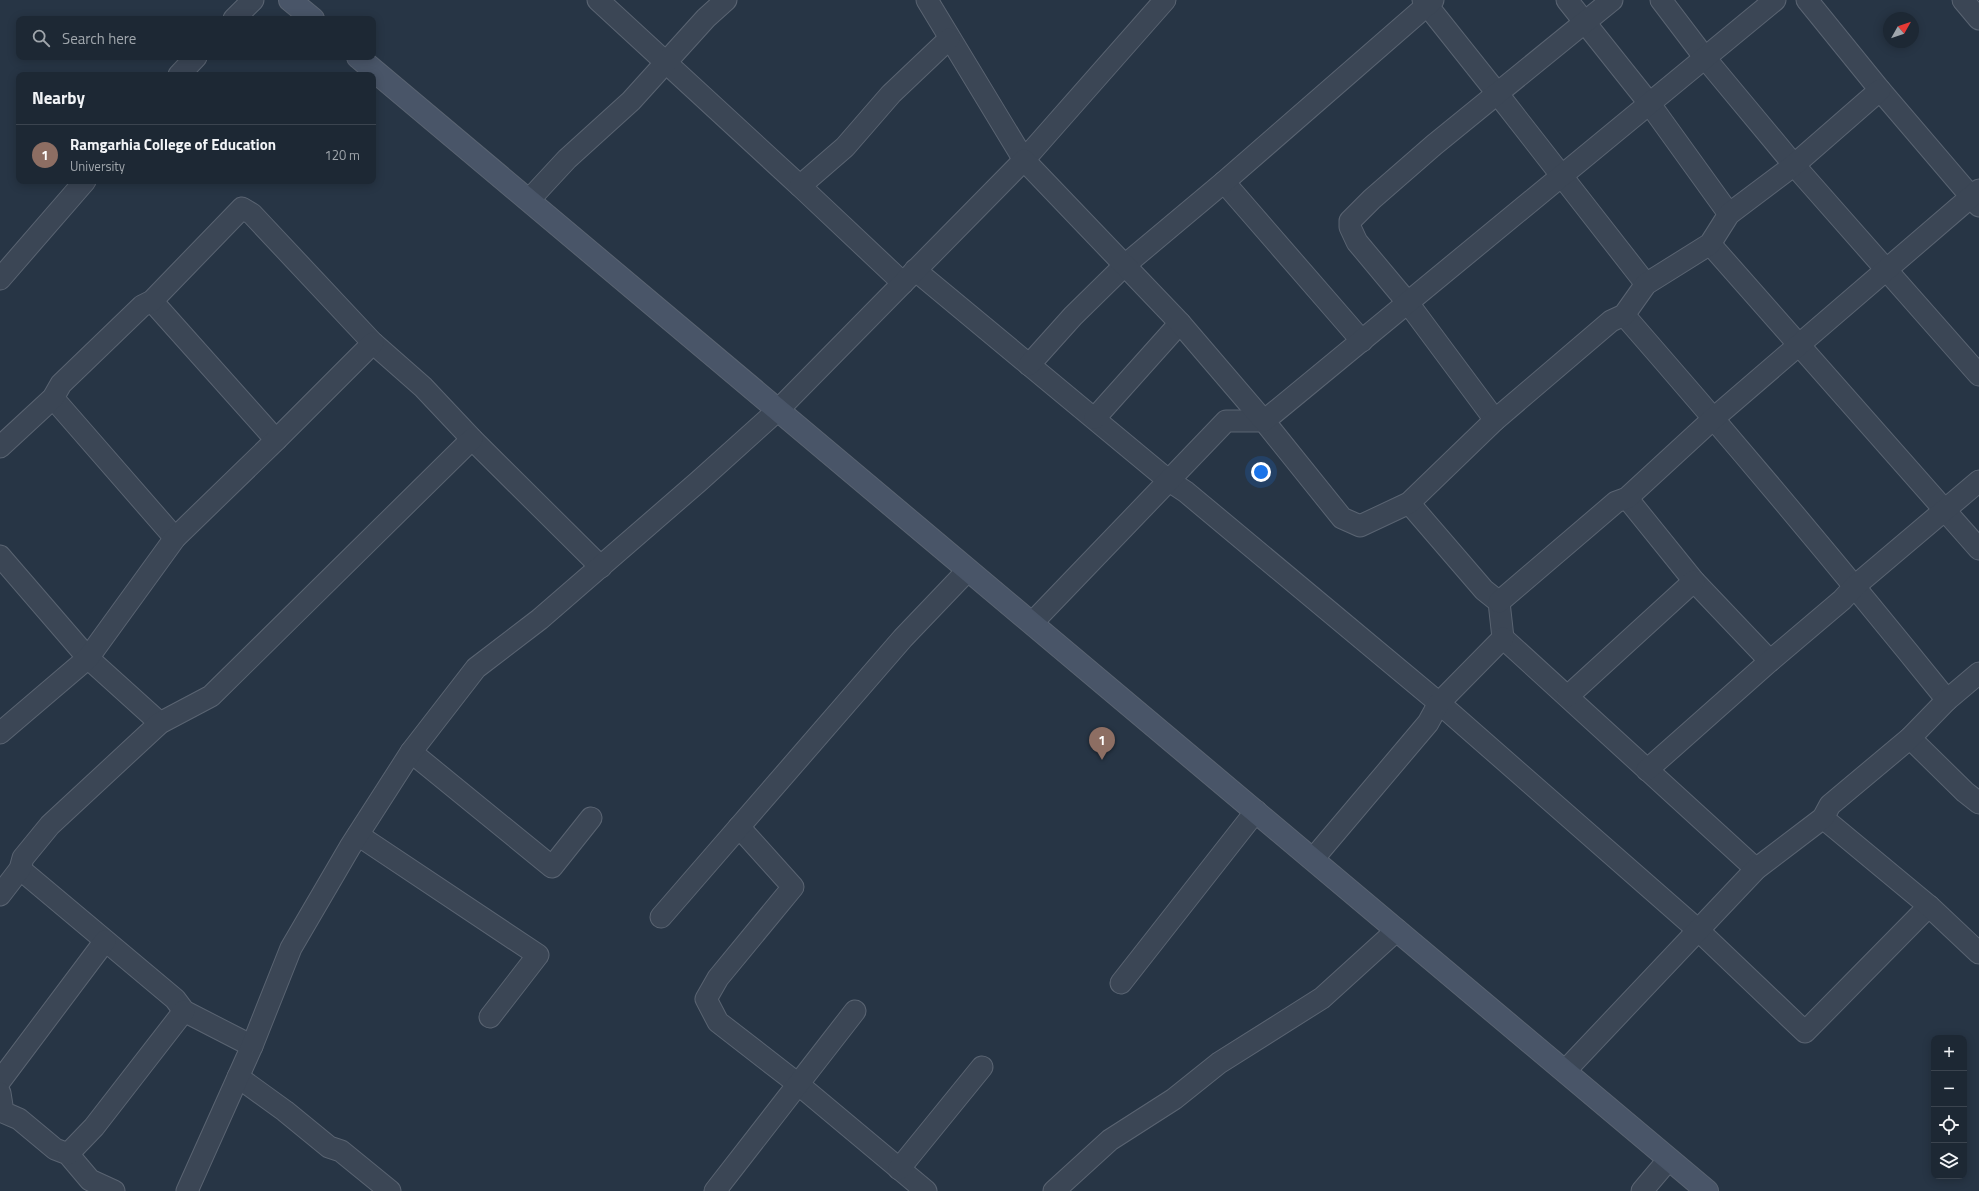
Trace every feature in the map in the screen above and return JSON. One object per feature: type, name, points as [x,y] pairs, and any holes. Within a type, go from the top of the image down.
[{"type":"main road","points":[[290,0],[309,16]]},
{"type":"main road","points":[[362,60],[376,72]]},
{"type":"main road","points":[[376,72],[1707,1191]]},
{"type":"street","points":[[237,16],[253,0]]},
{"type":"street","points":[[598,0],[800,186],[909,277],[1029,365],[1095,418],[1168,480],[1186,492],[1440,703],[1698,930],[1805,1032],[1928,906]]},
{"type":"street","points":[[529,200],[567,159],[631,101],[706,18],[726,0]]},
{"type":"street","points":[[927,0],[949,39],[1024,160],[1180,323],[1264,421],[1342,518],[1360,526],[1409,503],[1495,420],[1611,321],[1624,315],[1646,284],[1710,244],[1729,214],[1794,165],[1880,90]]},
{"type":"street","points":[[187,1191],[252,1046],[291,948],[358,835],[411,752],[476,668],[540,619],[601,567],[778,410],[1024,160],[1165,0]]},
{"type":"street","points":[[1567,0],[1649,103],[1729,214]]},
{"type":"street","points":[[1495,420],[1408,303],[1357,242],[1350,227],[1350,221],[1372,200],[1497,93],[1612,0]]},
{"type":"street","points":[[1661,0],[1705,58],[1794,165],[1979,375]]},
{"type":"street","points":[[1032,623],[1226,421],[1264,421],[1775,0]]},
{"type":"street","points":[[1499,602],[1616,502],[1626,498],[1714,418],[1800,344],[1887,270],[1976,198],[1880,90],[1807,0]]},
{"type":"street","points":[[1963,0],[1979,19]]},
{"type":"street","points":[[1029,365],[1073,316],[1125,266],[1224,182],[1428,2],[1646,284]]},
{"type":"street","points":[[800,186],[844,147],[891,94],[949,39]]},
{"type":"street","points":[[182,72],[193,60]]},
{"type":"street","points":[[1224,182],[1362,341]]},
{"type":"street","points":[[0,279],[82,184]]},
{"type":"street","points":[[0,447],[53,398],[61,384],[142,306],[152,300],[242,208],[252,214],[373,343],[424,387],[472,439],[601,567]]},
{"type":"street","points":[[1710,244],[1800,344],[1979,549]]},
{"type":"street","points":[[152,300],[276,440]]},
{"type":"street","points":[[1624,315],[1714,418],[1855,586],[1947,700]]},
{"type":"street","points":[[1095,418],[1180,323]]},
{"type":"street","points":[[1,730],[88,658],[175,538],[373,343]]},
{"type":"street","points":[[53,398],[175,538]]},
{"type":"street","points":[[0,895],[20,869],[23,858],[50,825],[160,723],[211,696],[472,439]]},
{"type":"street","points":[[1647,770],[1770,661],[1842,600],[1855,586],[1979,481]]},
{"type":"street","points":[[1626,498],[1694,581],[1770,661]]},
{"type":"street","points":[[1409,503],[1484,590],[1499,602],[1503,638],[1756,869]]},
{"type":"street","points":[[0,556],[88,658],[160,723]]},
{"type":"street","points":[[661,917],[903,638],[968,570]]},
{"type":"street","points":[[1568,696],[1694,581]]},
{"type":"street","points":[[1313,859],[1428,723],[1440,703],[1503,638]]},
{"type":"street","points":[[1565,1071],[1756,869],[1823,818],[1830,805],[1910,738],[1947,700],[1979,673]]},
{"type":"street","points":[[1910,738],[1965,792],[1979,803]]},
{"type":"street","points":[[411,752],[552,867],[591,818]]},
{"type":"street","points":[[1121,983],[1256,812]]},
{"type":"street","points":[[1823,818],[1928,906],[1979,953]]},
{"type":"street","points":[[739,827],[793,887],[718,978],[706,999],[718,1022],[798,1084],[926,1191]]},
{"type":"street","points":[[358,835],[538,955],[490,1017]]},
{"type":"street","points":[[20,869],[175,999],[184,1011],[252,1046]]},
{"type":"street","points":[[1054,1191],[1110,1140],[1174,1099],[1219,1063],[1322,998],[1397,930]]},
{"type":"street","points":[[0,1081],[105,941]]},
{"type":"street","points":[[68,1154],[94,1127],[184,1011]]},
{"type":"street","points":[[715,1191],[855,1011]]},
{"type":"street","points":[[899,1169],[982,1067]]},
{"type":"street","points":[[238,1077],[329,1147],[341,1151],[390,1191]]},
{"type":"street","points":[[1,1107],[19,1119],[55,1149],[68,1154],[90,1180],[114,1191]]},
{"type":"street","points":[[1642,1191],[1669,1159]]},
{"type":"place","name":"Ramgarhia College of Education","points":[[1102,760]]}]
